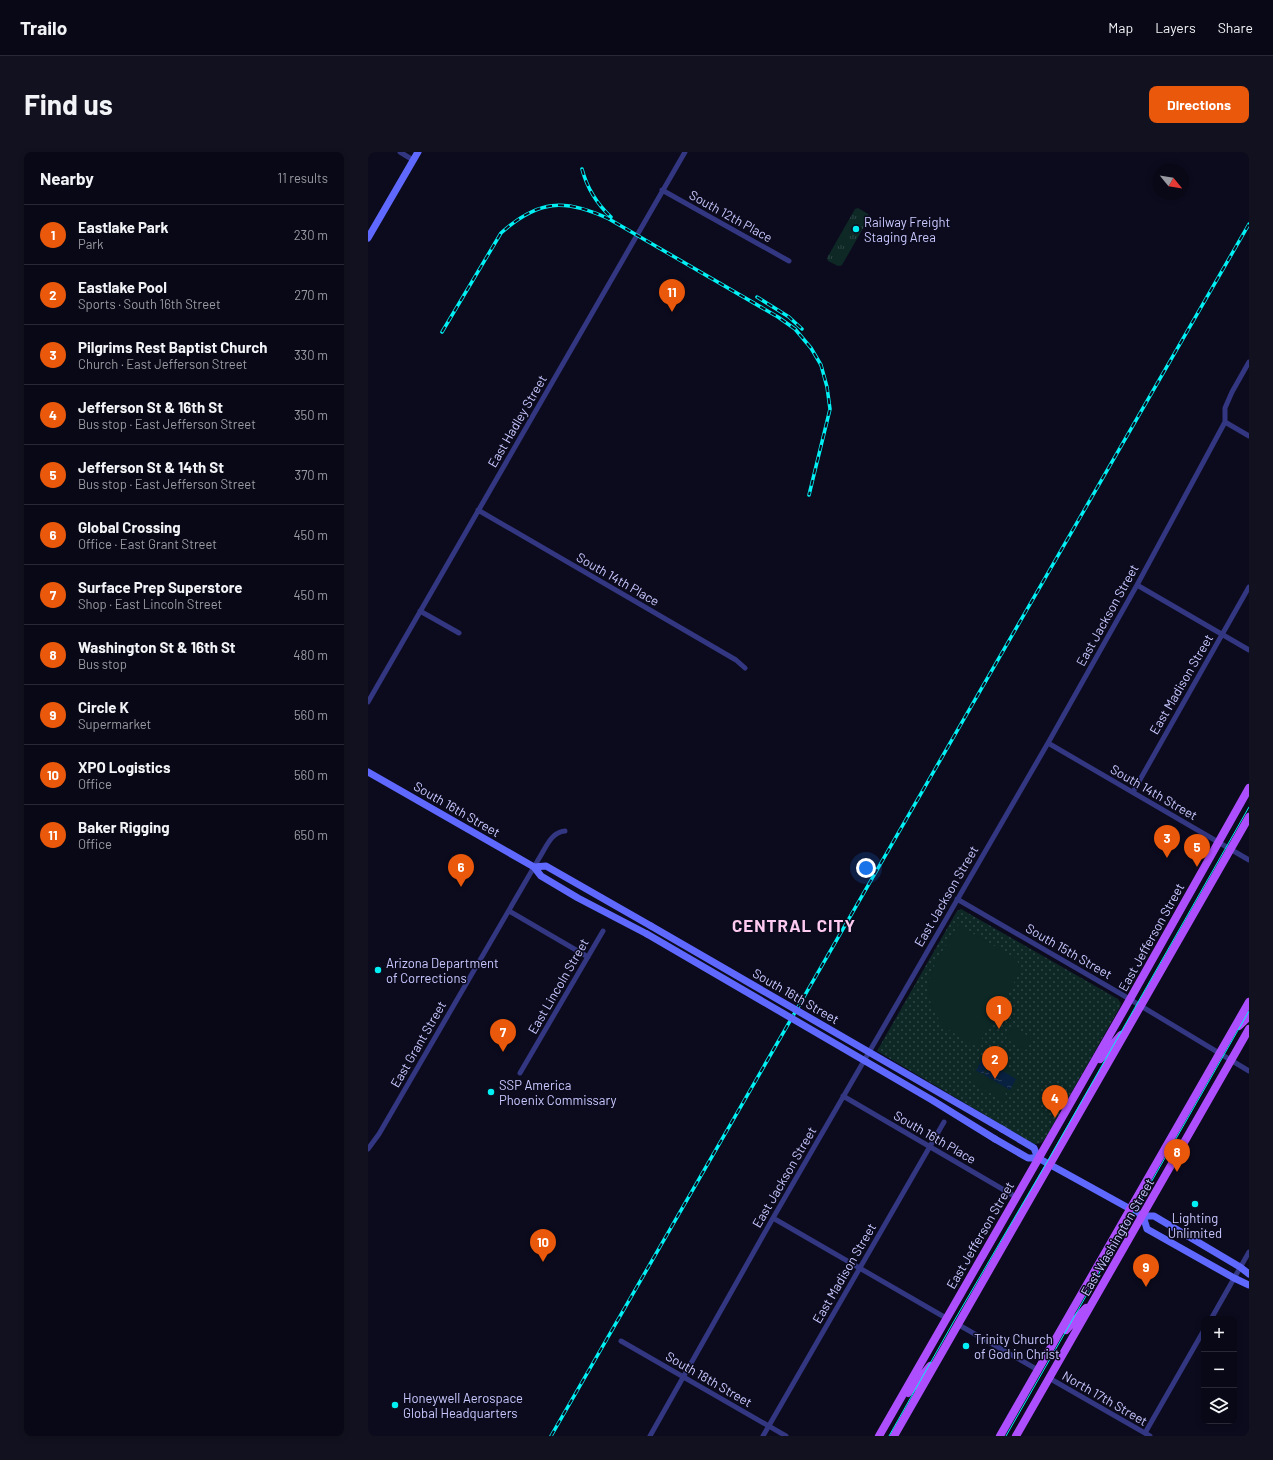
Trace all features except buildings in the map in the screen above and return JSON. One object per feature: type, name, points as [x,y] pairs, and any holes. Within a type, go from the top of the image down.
[{"type":"main road","points":[[368,238],[418,152]]},
{"type":"main road","name":"South 16th Street","points":[[368,772],[534,867],[541,876],[578,898],[647,934],[932,1100],[1028,1158],[1038,1158],[1051,1164],[1142,1216]]},
{"type":"main road","name":"East Jefferson Street","points":[[879,1436],[1130,1000],[1249,788]]},
{"type":"main road","name":"East Jefferson Street","points":[[894,1436],[1249,817]]},
{"type":"main road","name":"South 16th Street","points":[[534,867],[546,866],[651,926],[1034,1148],[1038,1158]]},
{"type":"main road","name":"East Washington Street","points":[[1000,1436],[1249,1002]]},
{"type":"main road","name":"East Washington Street","points":[[1228,1039],[1249,1016]]},
{"type":"main road","name":"East Jefferson Street","points":[[1086,1075],[1133,1020]]},
{"type":"main road","name":"East Washington Street","points":[[1016,1436],[1249,1029]]},
{"type":"main road","points":[[1249,1274],[1240,1267],[1154,1216],[1142,1216],[1147,1228],[1234,1278],[1249,1285]]},
{"type":"main road","points":[[1052,1346],[1096,1298]]},
{"type":"main road","name":"East Jefferson Street","points":[[895,1408],[945,1349]]},
{"type":"street","points":[[400,152],[413,160]]},
{"type":"street","name":"East Hadley Street","points":[[368,702],[685,152]]},
{"type":"street","name":"South 12th Place","points":[[662,190],[789,261]]},
{"type":"street","name":"East Jackson Street","points":[[650,1436],[773,1218],[1048,743],[1137,585],[1225,422],[1225,408],[1249,362]]},
{"type":"street","points":[[1225,422],[1249,436]]},
{"type":"street","name":"South 14th Place","points":[[478,510],[730,656],[745,668]]},
{"type":"street","points":[[1137,585],[1249,650]]},
{"type":"street","name":"East Madison Street","points":[[1133,792],[1249,587]]},
{"type":"street","points":[[420,611],[459,633]]},
{"type":"street","name":"South 14th Street","points":[[1048,743],[1249,860]]},
{"type":"street","name":"East Grant Street","points":[[368,1149],[379,1134],[552,837],[559,832],[565,831]]},
{"type":"street","name":"South 15th Street","points":[[958,899],[1249,1071]]},
{"type":"street","points":[[509,911],[588,957]]},
{"type":"street","name":"East Lincoln Street","points":[[520,1073],[603,931]]},
{"type":"street","name":"South 16th Place","points":[[843,1096],[1016,1198]]},
{"type":"street","name":"East Madison Street","points":[[763,1436],[944,1122]]},
{"type":"street","points":[[773,1218],[946,1318]]},
{"type":"street","points":[[1213,1316],[1249,1252]]},
{"type":"street","points":[[959,1325],[1038,1370]]},
{"type":"street","points":[[1147,1435],[1201,1336]]},
{"type":"street","name":"South 18th Street","points":[[621,1341],[786,1436]]},
{"type":"street","name":"North 17th Street","points":[[1049,1378],[1147,1435]]},
{"type":"green space","points":[[858,208],[868,214],[869,218],[842,265],[838,266],[828,261],[827,258],[855,209]]},
{"type":"green space","points":[[961,909],[1118,999],[1121,1003],[1042,1142],[1034,1144],[877,1051],[957,911]]},
{"type":"green space","points":[[958,925],[1017,959],[1020,972],[977,1047],[951,1032],[943,1024],[934,1011],[929,995],[928,988],[931,973]]},
{"type":"green space","points":[[1013,1027],[1033,1039],[1026,1050],[1006,1039]]},
{"type":"green space","points":[[982,1055],[1022,1078],[1013,1094],[1003,1090],[1002,1092],[1006,1094],[1004,1097],[1008,1098],[1005,1102],[968,1080]]},
{"type":"water","points":[[982,1059],[989,1063],[983,1074],[976,1071]]},
{"type":"water","points":[[991,1064],[1016,1079],[1010,1090],[984,1075]]},
{"type":"tram line","points":[[889,1436],[1249,807]]},
{"type":"tram line","points":[[1006,1436],[1249,1011]]},
{"type":"railway","points":[[582,169],[593,195],[601,207],[611,217]]},
{"type":"railway","points":[[442,332],[501,233],[514,222],[527,214],[552,206],[578,208],[593,212],[609,219],[778,317],[795,329],[811,348],[821,365],[827,387],[830,409],[809,495]]},
{"type":"railway","points":[[551,1436],[1249,224]]},
{"type":"railway","points":[[757,297],[789,317],[802,329]]},
{"type":"place","name":"Railway Freight Staging Area","points":[[856,229]]},
{"type":"place","name":"Baker Rigging","points":[[672,312]]},
{"type":"place","name":"Pilgrims Rest Baptist Church","points":[[1167,858]]},
{"type":"place","name":"Jefferson St & 14th St","points":[[1197,867]]},
{"type":"place","name":"Global Crossing","points":[[461,887]]},
{"type":"place","name":"Arizona Department of Corrections","points":[[378,970]]},
{"type":"place","name":"Eastlake Park","points":[[999,1029]]},
{"type":"place","name":"Surface Prep Superstore","points":[[503,1052]]},
{"type":"place","name":"Eastlake Pool","points":[[995,1079]]},
{"type":"place","name":"SSP America Phoenix Commissary","points":[[491,1092]]},
{"type":"place","name":"Jefferson St & 16th St","points":[[1055,1118]]},
{"type":"place","name":"Washington St & 16th St","points":[[1177,1172]]},
{"type":"place","name":"Lighting Unlimited","points":[[1195,1204]]},
{"type":"place","name":"XPO Logistics","points":[[543,1262]]},
{"type":"place","name":"Circle K","points":[[1146,1287]]},
{"type":"place","name":"Trinity Church of God in Christ","points":[[966,1346]]},
{"type":"place","name":"Honeywell Aerospace Global Headquarters","points":[[395,1405]]},
{"type":"district","name":"CENTRAL CITY","points":[[794,925]]}]
